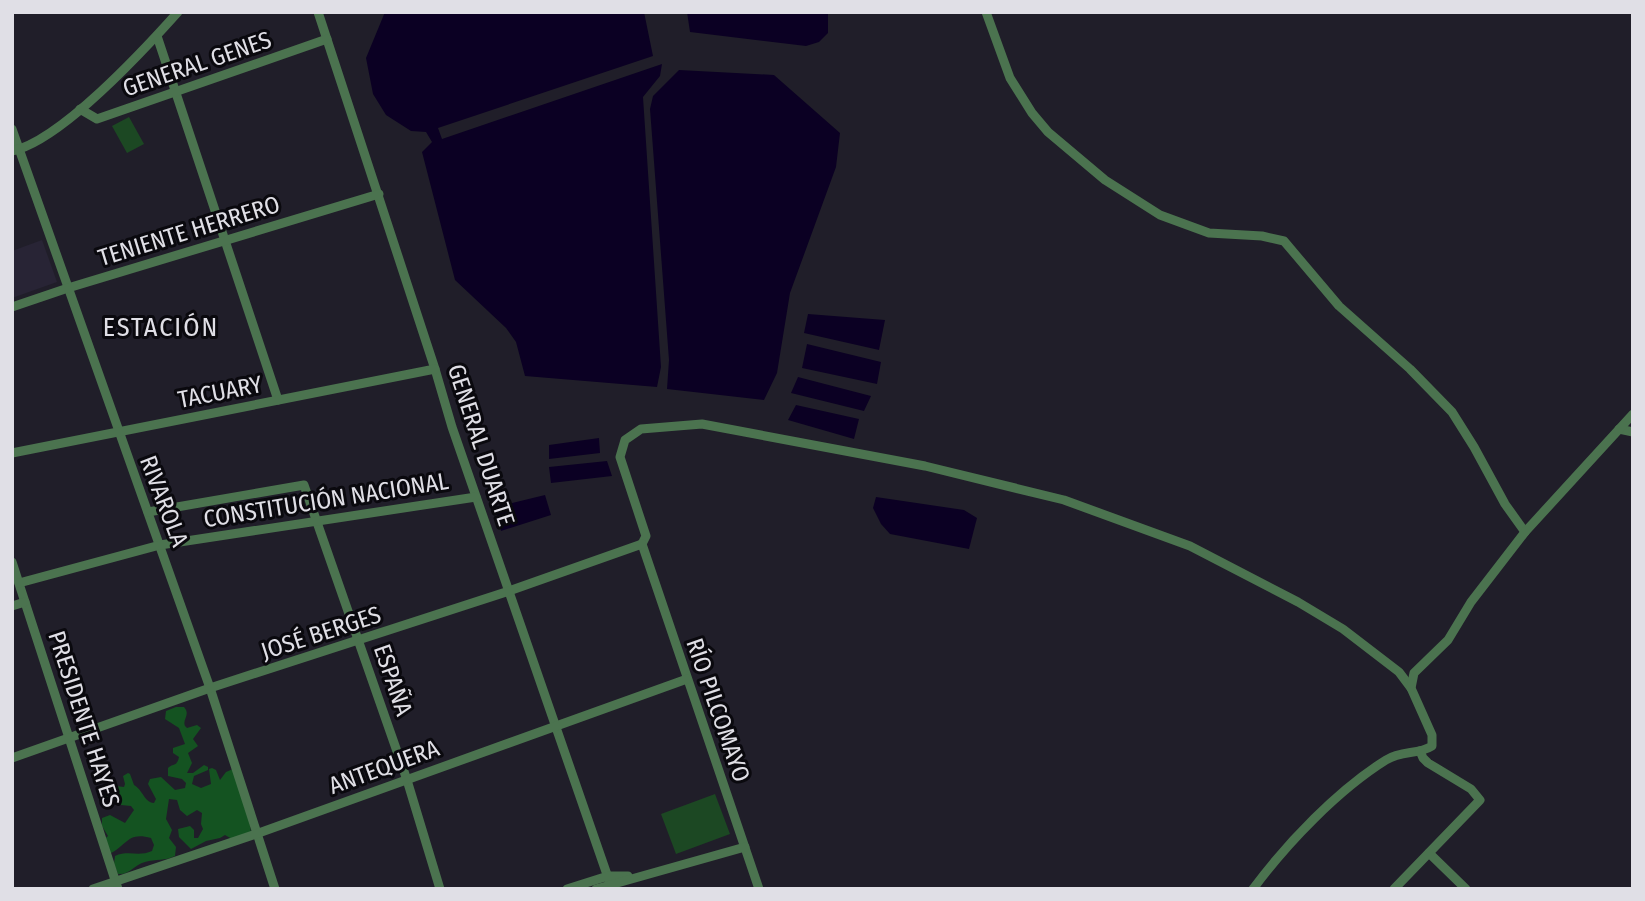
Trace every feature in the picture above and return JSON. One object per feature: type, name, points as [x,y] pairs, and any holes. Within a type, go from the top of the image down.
[{"type":"street","name":"GENERAL GENES","points":[[16,150],[52,132],[80,109],[157,36],[178,12]]},
{"type":"street","name":"GENERAL DUARTE","points":[[318,12],[436,369],[452,427],[610,883]]},
{"type":"street","points":[[986,12],[1010,78],[1032,113],[1048,132],[1105,180],[1160,215],[1209,233],[1262,236],[1284,241],[1339,306],[1410,369],[1452,412],[1505,504],[1525,532]]},
{"type":"street","points":[[157,36],[278,400]]},
{"type":"street","name":"GENERAL GENES","points":[[80,109],[97,119],[327,39]]},
{"type":"street","name":"RIVAROLA","points":[[12,129],[16,150],[68,288],[210,688],[275,889]]},
{"type":"street","name":"TENIENTE HERRERO","points":[[12,307],[379,194]]},
{"type":"street","name":"TACUARY","points":[[12,453],[436,369]]},
{"type":"street","points":[[1411,688],[1414,673],[1448,640],[1471,602],[1525,532],[1633,414]]},
{"type":"street","name":"RÍO PILCOMAYO","points":[[759,889],[642,544],[646,536],[620,457],[625,440],[641,429],[702,424],[925,466],[1064,500],[1189,546],[1298,602],[1343,629],[1399,672],[1411,688],[1432,735],[1432,746],[1420,751]]},
{"type":"street","points":[[1619,429],[1633,432]]},
{"type":"street","name":"ESPAÑA","points":[[148,512],[304,485],[407,780],[440,889]]},
{"type":"street","name":"CONSTITUCIÓN NACIONAL","points":[[19,583],[160,545],[476,497]]},
{"type":"street","name":"JOSÉ BERGES","points":[[12,758],[210,688],[509,591],[642,544]]},
{"type":"street","name":"PRESIDENTE HAYES","points":[[12,562],[117,885]]},
{"type":"street","points":[[12,606],[25,602]]},
{"type":"street","name":"ANTEQUERA","points":[[93,889],[117,885],[687,679]]},
{"type":"street","points":[[1253,889],[1307,826],[1363,776],[1403,752],[1420,751],[1423,758],[1471,789],[1480,800],[1394,889]]},
{"type":"street","points":[[567,889],[610,883],[745,847]]},
{"type":"street","points":[[1429,853],[1466,889]]},
{"type":"street","points":[[596,889],[610,883]]},
{"type":"shaded area","points":[[385,12],[644,12],[653,56],[438,128],[442,139],[662,64],[660,76],[643,97],[661,367],[657,387],[525,376],[516,342],[506,328],[455,280],[422,152],[432,142],[426,132],[411,131],[386,115],[373,94],[366,58]]},
{"type":"shaded area","points":[[687,12],[828,12],[828,33],[819,42],[806,46],[690,32]]},
{"type":"shaded area","points":[[679,70],[774,75],[840,133],[836,167],[790,293],[777,373],[764,400],[667,389],[669,360],[650,109],[653,96]]},
{"type":"shaded area","points":[[42,240],[57,282],[12,298],[12,251]]},
{"type":"shaded area","points":[[808,314],[885,320],[879,350],[804,333]]},
{"type":"shaded area","points":[[807,344],[881,362],[877,384],[802,368]]},
{"type":"shaded area","points":[[798,377],[871,396],[864,411],[791,393]]},
{"type":"shaded area","points":[[796,405],[859,419],[854,439],[788,420]]},
{"type":"shaded area","points":[[599,438],[600,453],[549,459],[549,445]]},
{"type":"shaded area","points":[[607,461],[612,476],[551,483],[549,467]]},
{"type":"shaded area","points":[[545,495],[551,515],[501,531],[495,507]]},
{"type":"shaded area","points":[[876,497],[964,510],[977,518],[969,549],[890,534],[873,508]]},
{"type":"green space","points":[[129,117],[144,144],[127,153],[112,126]]},
{"type":"green space","points":[[184,707],[186,710],[184,724],[187,728],[197,725],[201,728],[193,739],[198,746],[188,753],[192,763],[187,773],[193,773],[204,765],[208,770],[194,776],[192,784],[201,788],[211,784],[209,769],[216,770],[220,780],[226,772],[233,769],[244,795],[244,807],[249,817],[251,833],[232,839],[225,835],[191,849],[179,837],[178,829],[190,826],[194,830],[194,838],[198,838],[203,829],[202,813],[197,810],[187,816],[180,810],[177,800],[169,799],[166,819],[172,830],[169,838],[176,847],[175,856],[145,862],[126,873],[118,874],[114,864],[115,856],[147,853],[152,851],[154,845],[151,838],[137,836],[109,854],[102,841],[108,836],[102,826],[102,818],[110,815],[125,823],[134,810],[131,806],[121,805],[113,797],[102,797],[98,789],[124,787],[123,776],[128,773],[134,785],[154,803],[156,799],[148,784],[150,779],[161,777],[175,790],[185,788],[186,783],[182,779],[168,776],[168,768],[176,764],[179,757],[173,753],[173,748],[185,744],[179,728],[165,719],[166,711]]},
{"type":"green space","points":[[715,794],[730,834],[676,854],[661,814]]},
{"type":"district","name":"ESTACIÓN","points":[[161,327]]}]
